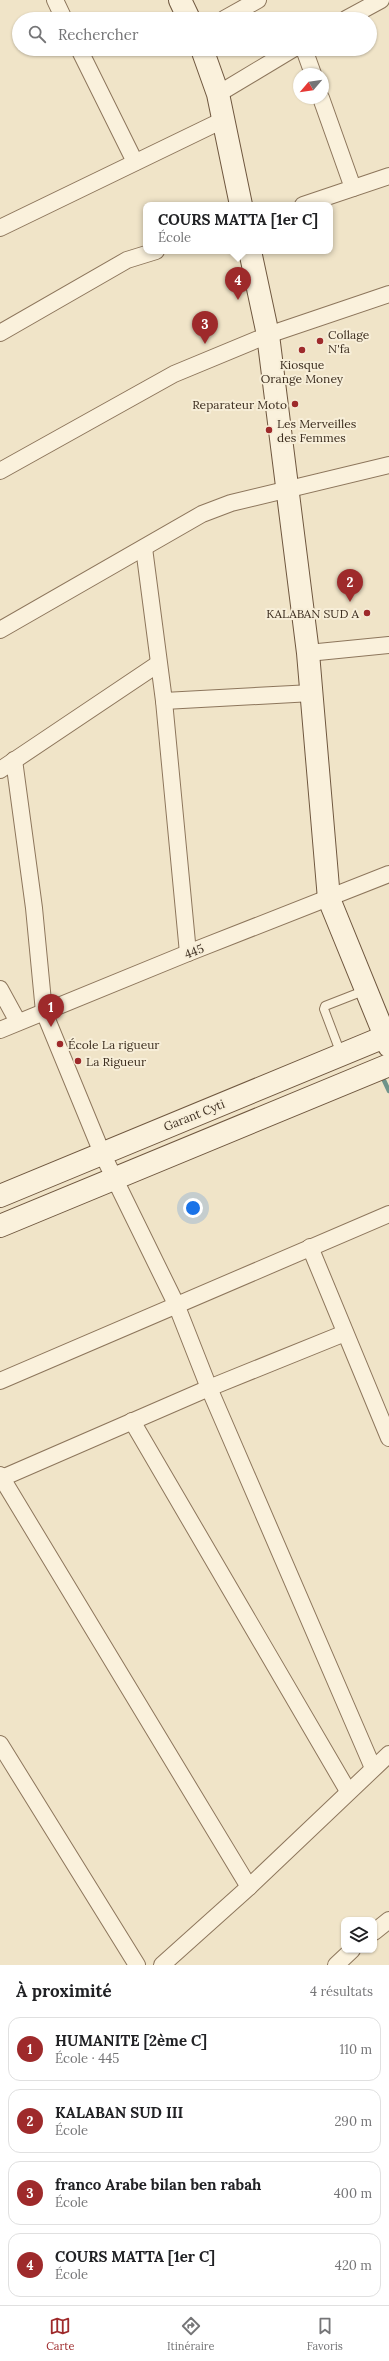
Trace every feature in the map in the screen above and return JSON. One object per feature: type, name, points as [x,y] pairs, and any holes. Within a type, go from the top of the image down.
[{"type":"street","points":[[55,0],[61,12]]},
{"type":"street","points":[[180,0],[186,12]]},
{"type":"street","points":[[237,12],[258,0]]},
{"type":"street","points":[[359,12],[381,0]]},
{"type":"street","points":[[82,56],[135,162]]},
{"type":"street","points":[[204,56],[218,94],[240,202]]},
{"type":"street","points":[[218,94],[280,56]]},
{"type":"street","points":[[307,56],[311,68]]},
{"type":"street","points":[[323,104],[353,188]]},
{"type":"street","points":[[0,228],[223,120]]},
{"type":"street","points":[[312,202],[389,176]]},
{"type":"street","points":[[0,332],[127,260],[146,254]]},
{"type":"street","points":[[251,254],[268,335],[308,653],[329,899],[366,990],[388,1039]]},
{"type":"street","points":[[0,471],[174,374],[268,335],[389,294]]},
{"type":"street","points":[[0,630],[202,514],[231,503],[389,465]]},
{"type":"street","points":[[144,548],[164,701],[188,953]]},
{"type":"street","points":[[308,653],[389,645]]},
{"type":"street","points":[[0,770],[158,664]]},
{"type":"street","points":[[164,701],[312,692]]},
{"type":"street","points":[[14,760],[44,1012],[102,1153],[176,1304],[209,1388],[373,1768]]},
{"type":"street","name":"445","points":[[0,1030],[188,953],[329,899],[389,874]]},
{"type":"street","points":[[0,989],[18,1022]]},
{"type":"street","name":"Garant Cyti","points":[[0,1196],[342,1054],[388,1039]]},
{"type":"street","points":[[0,1226],[389,1065]]},
{"type":"street","points":[[0,1382],[176,1304],[389,1214]]},
{"type":"street","points":[[310,1247],[389,1438]]},
{"type":"street","points":[[249,1887],[1,1477],[209,1388],[346,1332]]},
{"type":"street","points":[[132,1421],[348,1791]]},
{"type":"street","points":[[0,1744],[137,1965]]},
{"type":"street","points":[[162,1965],[249,1887],[348,1791],[389,1754]]},
{"type":"street","points":[[377,1930],[389,1920]]},
{"type":"street","points":[[336,1965],[349,1953]]},
{"type":"lane","points":[[342,1054],[324,1009],[325,1006],[366,990]]},
{"type":"waterway","points":[[381,1074],[389,1091]]},
{"type":"place","name":"COURS MATTA [1er C]","points":[[238,300]]},
{"type":"place","name":"Collage N'fa","points":[[320,341]]},
{"type":"place","name":"franco Arabe bilan ben rabah","points":[[205,344]]},
{"type":"place","name":"Kiosque Orange Money","points":[[302,350]]},
{"type":"place","name":"Reparateur Moto","points":[[295,404]]},
{"type":"place","name":"Les Merveilles des Femmes","points":[[269,430]]},
{"type":"place","name":"KALABAN SUD III","points":[[350,602]]},
{"type":"place","name":"KALABAN SUD A","points":[[367,613]]},
{"type":"place","name":"HUMANITE [2ème C]","points":[[51,1027]]},
{"type":"place","name":"École La rigueur","points":[[60,1044]]},
{"type":"place","name":"La Rigueur","points":[[78,1061]]}]
